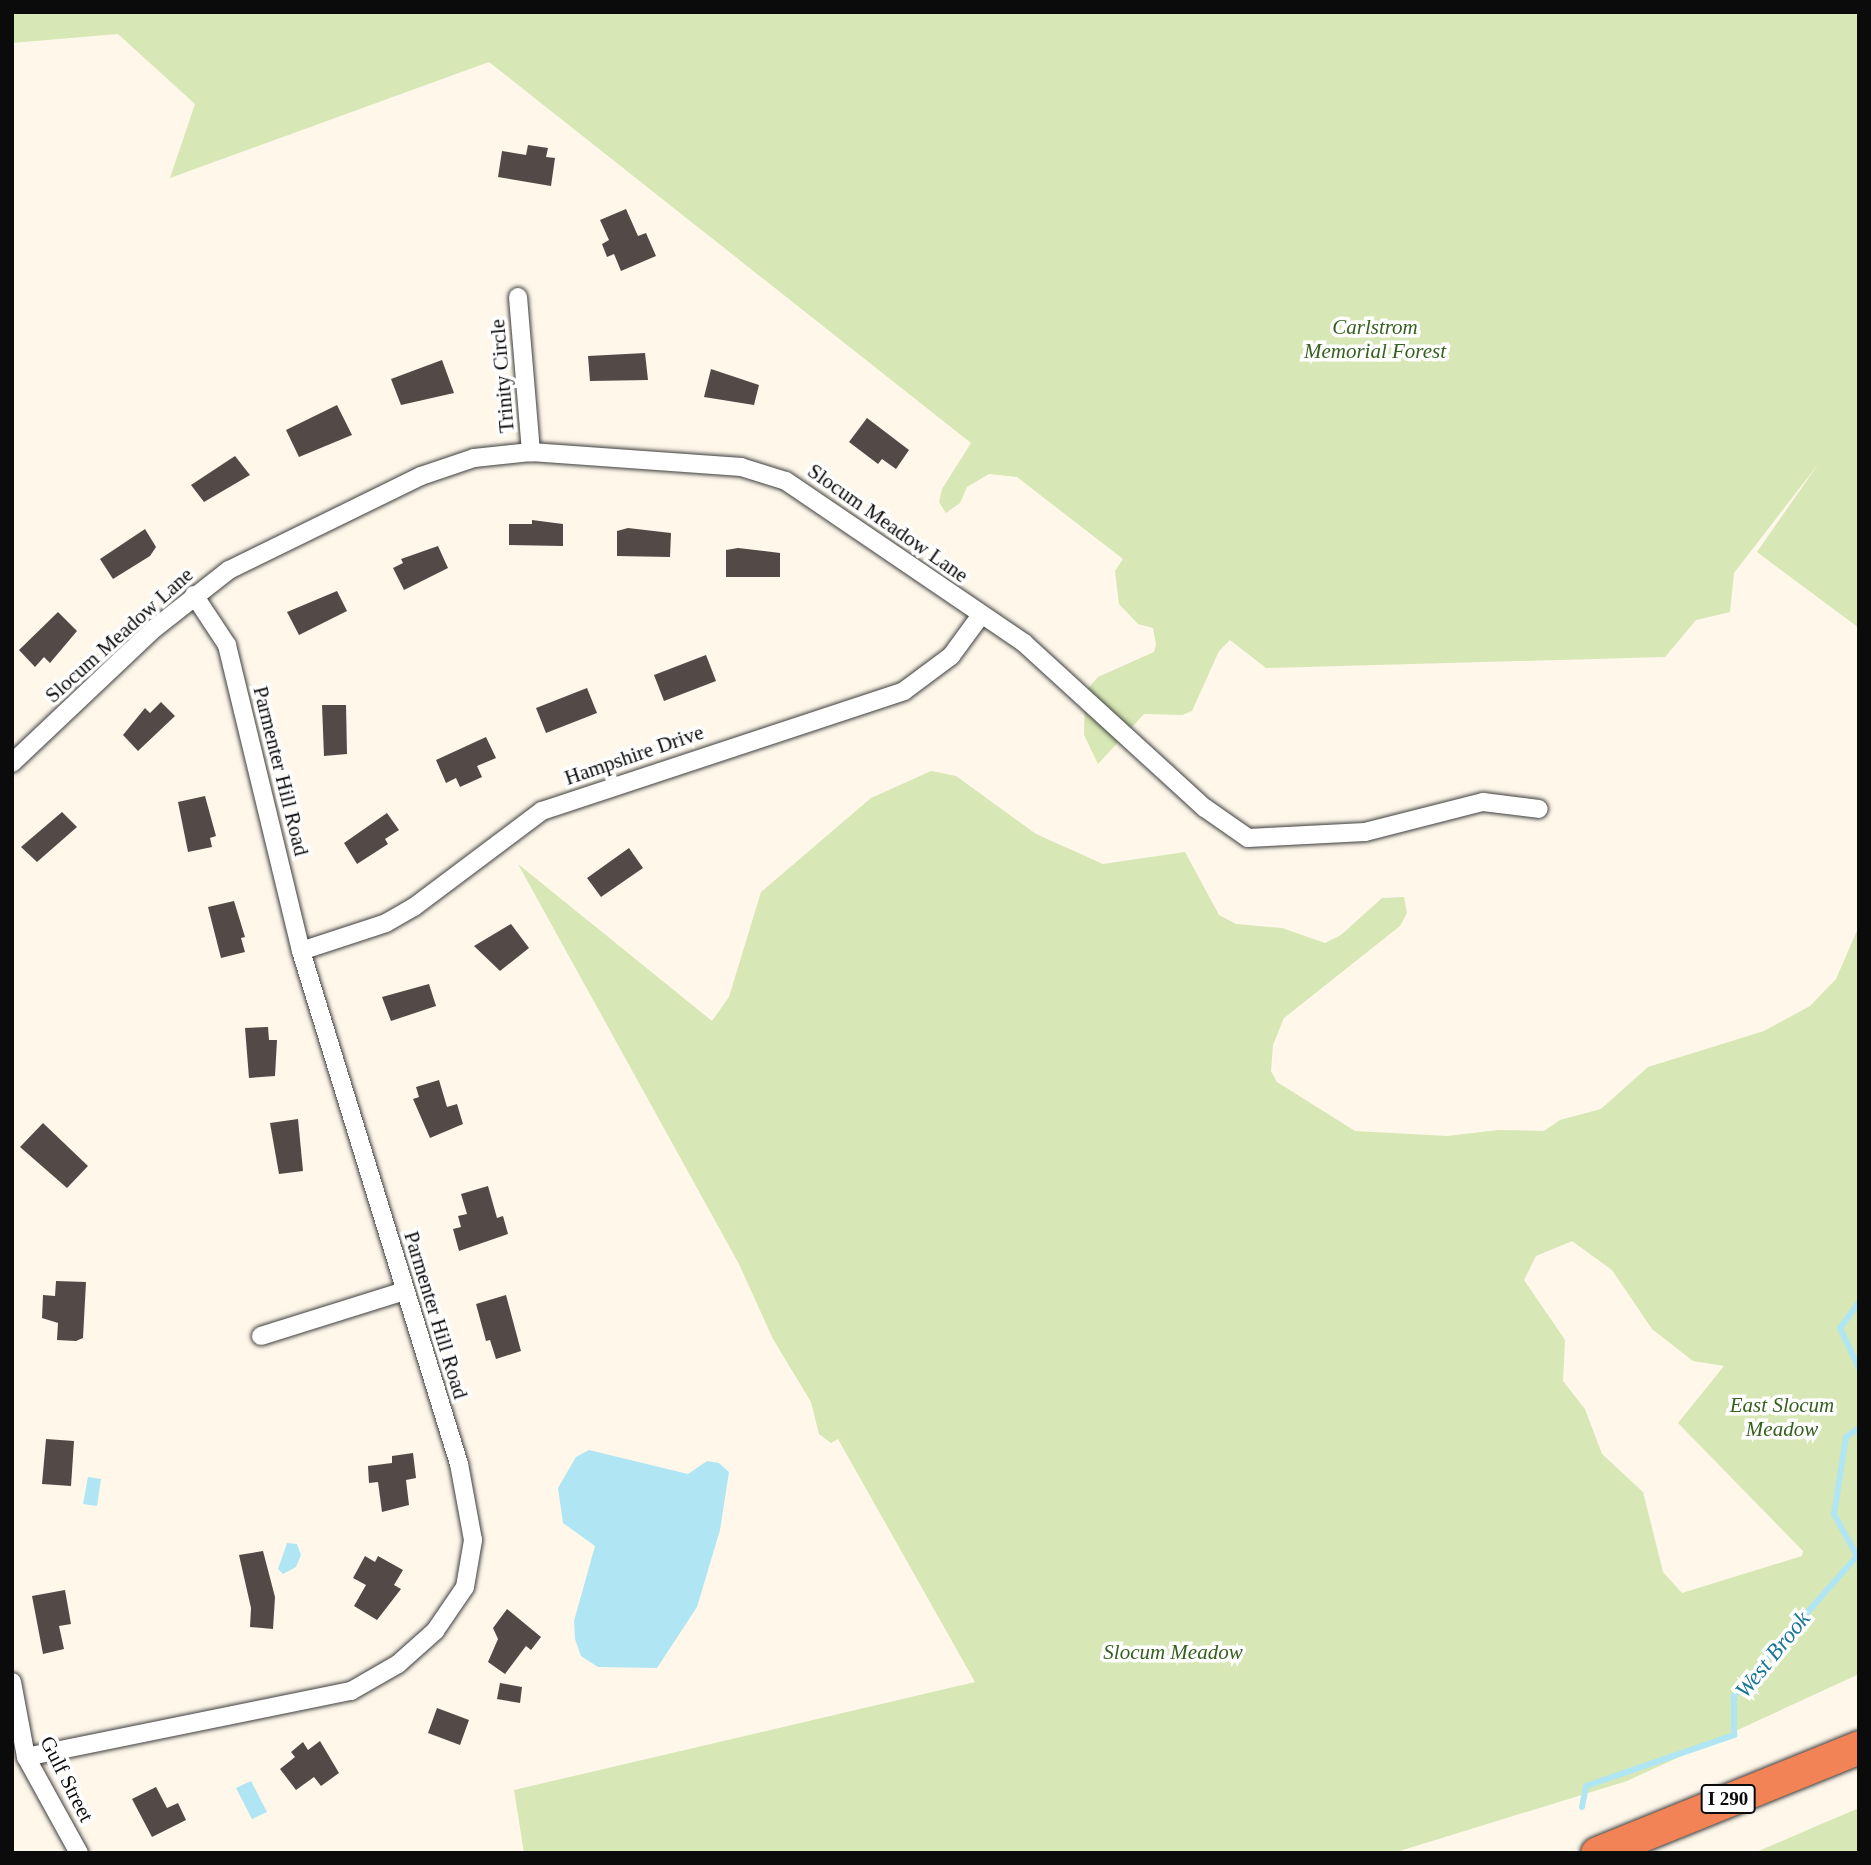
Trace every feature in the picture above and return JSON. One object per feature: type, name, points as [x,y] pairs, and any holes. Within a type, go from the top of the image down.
[{"type":"highway","name":"I 290","points":[[1597,1853],[1859,1747]]},
{"type":"street","name":"Trinity Circle","points":[[518,297],[531,452]]},
{"type":"street","name":"Slocum Meadow Lane","points":[[12,763],[194,595],[270,547],[421,476],[474,458],[531,452],[730,466],[764,472],[807,492],[1048,663],[1205,808],[1248,838],[1365,832],[1483,802],[1539,809]]},
{"type":"street","name":"Parmenter Hill Road","points":[[26,1757],[351,1691],[398,1664],[435,1631],[465,1587],[473,1540],[459,1464],[301,951],[227,645],[194,595]]},
{"type":"street","name":"Hampshire Drive","points":[[301,951],[386,923],[414,907],[542,811],[904,691],[951,656],[981,615]]},
{"type":"street","points":[[261,1336],[405,1291]]},
{"type":"street","name":"Gulf Street","points":[[12,1682],[26,1757],[79,1853]]},
{"type":"green space","name":"Carlstrom Memorial Forest","points":[[12,12],[1859,12],[1859,628],[1757,552],[1819,463],[1734,573],[1730,612],[1696,620],[1665,657],[1266,668],[1230,640],[1219,651],[1192,711],[1182,715],[1144,714],[1098,764],[1084,735],[1085,692],[1098,677],[1154,652],[1156,644],[1153,628],[1138,624],[1119,604],[1115,571],[1123,559],[1017,477],[989,474],[967,487],[960,503],[946,513],[939,502],[942,489],[971,443],[489,62],[170,178],[195,104],[118,34],[12,43]]},
{"type":"green space","points":[[931,771],[956,776],[1036,834],[1103,864],[1185,852],[1219,915],[1236,924],[1282,928],[1325,943],[1341,935],[1382,898],[1404,897],[1407,913],[1400,926],[1284,1018],[1273,1045],[1271,1071],[1277,1082],[1355,1131],[1447,1136],[1499,1130],[1544,1131],[1560,1120],[1601,1109],[1648,1067],[1764,1031],[1810,1006],[1836,979],[1859,926],[1859,1674],[1627,1781],[1393,1853],[524,1853],[514,1790],[975,1682],[838,1439],[831,1443],[819,1434],[811,1402],[773,1339],[739,1264],[518,864],[712,1021],[729,997],[761,892],[871,798]],"holes":[[[1572,1241],[1612,1270],[1652,1329],[1693,1361],[1724,1366],[1678,1423],[1803,1551],[1802,1556],[1682,1593],[1663,1572],[1643,1492],[1602,1454],[1585,1409],[1563,1381],[1565,1340],[1524,1280],[1536,1256]]]},
{"type":"green space","points":[[1859,1808],[1859,1853],[1754,1853],[1805,1831]]},
{"type":"water","points":[[589,1450],[688,1474],[707,1461],[719,1463],[729,1472],[720,1530],[697,1607],[657,1668],[598,1667],[581,1656],[575,1639],[574,1621],[595,1546],[563,1523],[558,1488],[576,1457]]},
{"type":"water","points":[[88,1477],[101,1479],[97,1506],[83,1504]]},
{"type":"water","points":[[287,1543],[297,1544],[301,1555],[296,1567],[283,1574],[278,1569]]},
{"type":"water","points":[[251,1781],[267,1812],[252,1819],[236,1788]]},
{"type":"building","points":[[528,145],[548,148],[546,157],[555,158],[551,186],[498,177],[502,151],[526,155]]},
{"type":"building","points":[[626,209],[638,236],[646,233],[656,256],[621,271],[614,254],[607,257],[602,244],[609,240],[600,220]]},
{"type":"building","points":[[645,353],[648,380],[590,381],[588,356]]},
{"type":"building","points":[[442,360],[454,393],[401,405],[391,379]]},
{"type":"building","points":[[711,369],[759,385],[754,405],[704,397]]},
{"type":"building","points":[[337,405],[352,435],[299,457],[286,430]]},
{"type":"building","points":[[867,418],[909,450],[896,469],[882,459],[878,464],[849,442]]},
{"type":"building","points":[[235,456],[250,475],[204,502],[191,485]]},
{"type":"building","points":[[532,520],[563,524],[563,546],[509,545],[509,524],[532,524]]},
{"type":"building","points":[[628,528],[671,533],[670,557],[617,556],[617,531]]},
{"type":"building","points":[[145,529],[156,547],[150,556],[113,579],[100,559]]},
{"type":"building","points":[[438,546],[448,568],[404,590],[393,568],[403,563],[401,559]]},
{"type":"building","points":[[738,548],[780,553],[780,577],[726,577],[726,550]]},
{"type":"building","points":[[337,591],[347,611],[299,635],[287,612]]},
{"type":"building","points":[[58,612],[77,631],[50,663],[44,657],[35,667],[19,650]]},
{"type":"building","points":[[706,655],[716,681],[664,701],[654,675]]},
{"type":"building","points":[[587,688],[597,713],[546,733],[536,708]]},
{"type":"building","points":[[161,702],[175,716],[138,751],[123,735],[145,708],[150,713]]},
{"type":"building","points":[[322,705],[346,705],[347,754],[324,756]]},
{"type":"building","points":[[486,737],[496,758],[477,766],[482,777],[460,787],[456,778],[446,783],[436,760]]},
{"type":"building","points":[[205,796],[216,836],[210,838],[212,847],[188,852],[178,802]]},
{"type":"building","points":[[62,812],[77,827],[37,862],[21,847]]},
{"type":"building","points":[[387,813],[399,830],[385,839],[388,844],[357,864],[344,843]]},
{"type":"building","points":[[629,848],[643,868],[601,897],[587,878]]},
{"type":"building","points":[[234,901],[245,937],[241,938],[245,952],[221,958],[208,907]]},
{"type":"building","points":[[511,924],[529,948],[500,971],[474,946]]},
{"type":"building","points":[[429,984],[436,1006],[391,1021],[382,997]]},
{"type":"building","points":[[268,1027],[269,1040],[277,1040],[275,1076],[249,1078],[245,1028]]},
{"type":"building","points":[[439,1080],[447,1107],[457,1104],[463,1124],[430,1138],[413,1099],[419,1097],[416,1087]]},
{"type":"building","points":[[298,1119],[303,1171],[279,1174],[270,1123]]},
{"type":"building","points":[[43,1123],[88,1166],[67,1188],[20,1147]]},
{"type":"building","points":[[488,1186],[497,1218],[503,1216],[508,1234],[459,1251],[453,1229],[461,1227],[458,1216],[467,1214],[461,1194]]},
{"type":"building","points":[[56,1281],[86,1282],[83,1338],[76,1341],[57,1340],[58,1323],[42,1318],[43,1295],[55,1296]]},
{"type":"building","points":[[506,1295],[521,1351],[496,1359],[490,1340],[486,1341],[476,1304]]},
{"type":"building","points":[[46,1439],[74,1441],[71,1486],[42,1484]]},
{"type":"building","points":[[413,1453],[416,1478],[406,1480],[409,1505],[382,1512],[378,1482],[369,1483],[368,1466],[392,1463],[392,1456]]},
{"type":"building","points":[[263,1551],[275,1597],[273,1629],[250,1627],[251,1608],[239,1555]]},
{"type":"building","points":[[365,1556],[375,1562],[378,1556],[403,1570],[394,1585],[401,1589],[377,1620],[354,1606],[366,1585],[353,1578]]},
{"type":"building","points":[[65,1590],[71,1624],[59,1626],[64,1649],[43,1654],[32,1596]]},
{"type":"building","points":[[507,1609],[541,1637],[531,1650],[526,1646],[505,1674],[488,1662],[498,1639],[493,1628]]},
{"type":"building","points":[[500,1683],[522,1687],[520,1703],[497,1699]]},
{"type":"building","points":[[437,1708],[469,1720],[460,1745],[428,1733]]},
{"type":"building","points":[[320,1741],[339,1773],[321,1786],[314,1777],[296,1790],[280,1769],[295,1757],[291,1752],[303,1742],[308,1750]]},
{"type":"building","points":[[156,1787],[167,1808],[178,1803],[186,1820],[152,1837],[132,1799]]},
{"type":"waterway","name":"West Brook","points":[[1859,1302],[1840,1328],[1859,1368]]},
{"type":"waterway","name":"West Brook","points":[[1582,1807],[1586,1786],[1734,1735],[1734,1696],[1857,1556],[1834,1514],[1846,1437],[1859,1428]]},
{"type":"park label","name":"East Slocum Meadow","points":[[1782,1417]]},
{"type":"park label","name":"Slocum Meadow","points":[[1173,1652]]}]
